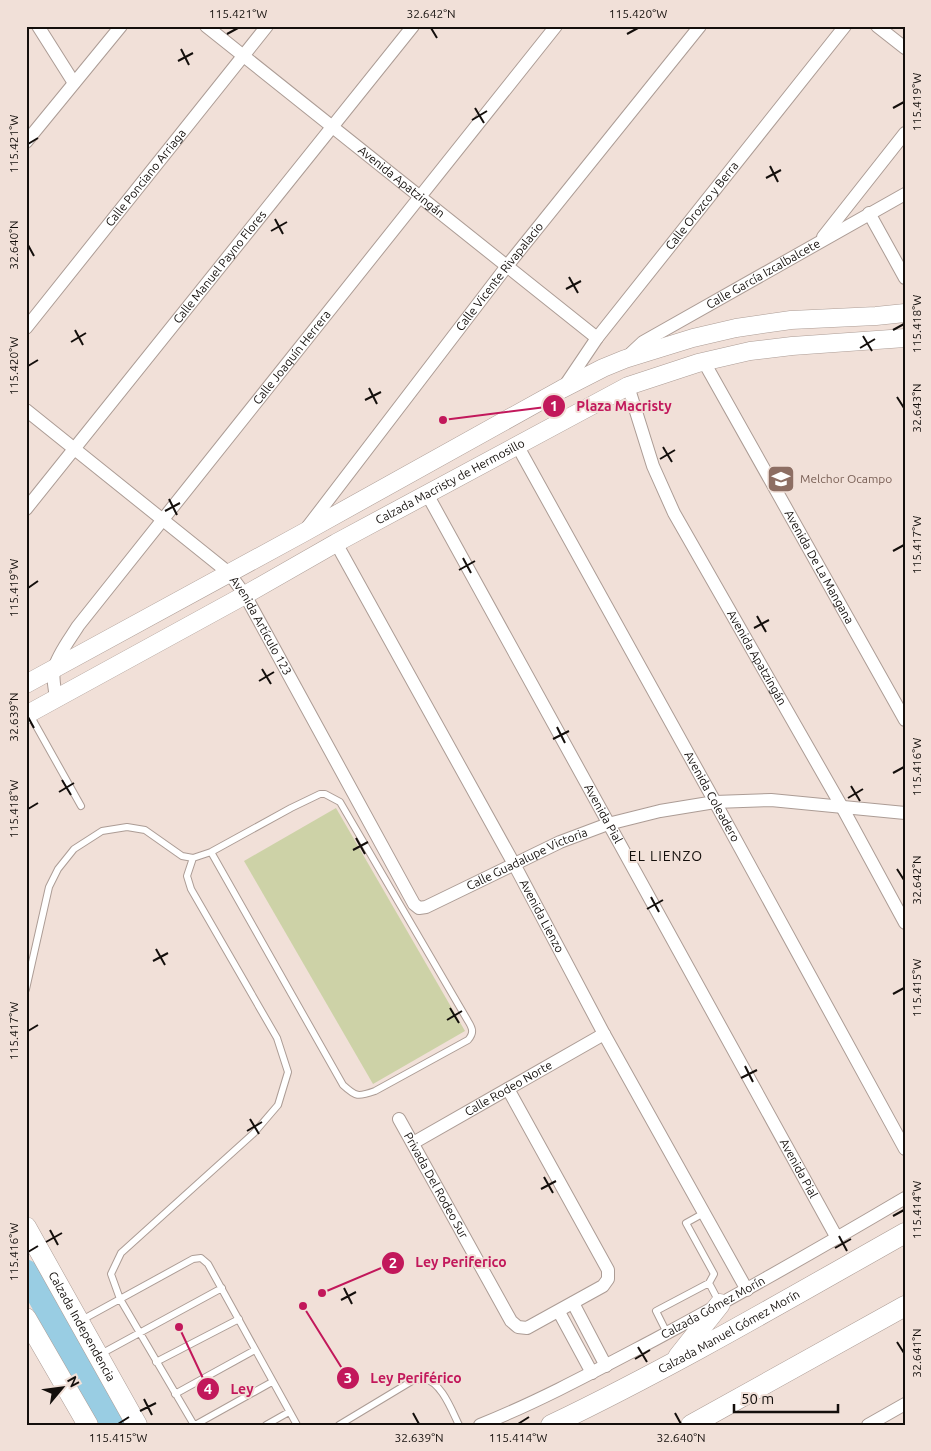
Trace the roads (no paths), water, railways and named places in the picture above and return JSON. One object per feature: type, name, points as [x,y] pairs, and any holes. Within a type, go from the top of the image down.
[{"type":"main road","name":"Calzada Macristy de Hermosillo","points":[[26,684],[603,368],[625,359],[693,338],[736,328],[790,320],[905,313]]},
{"type":"main road","name":"Calzada Macristy de Hermosillo","points":[[28,714],[246,595],[336,543],[628,386],[704,362],[750,351],[905,338]]},
{"type":"main road","points":[[628,386],[639,363],[650,351]]},
{"type":"main road","name":"Calzada Independencia","points":[[26,1227],[137,1425]]},
{"type":"main road","name":"Calzada Manuel Gómez Morín","points":[[551,1425],[674,1362],[905,1233]]},
{"type":"main road","points":[[674,1362],[697,1330],[720,1304]]},
{"type":"main road","points":[[691,1425],[904,1307]]},
{"type":"main road","points":[[26,1318],[84,1422]]},
{"type":"street","points":[[38,26],[74,83]]},
{"type":"street","points":[[26,142],[121,26]]},
{"type":"street","name":"Avenida Apatzingán","points":[[206,26],[597,338]]},
{"type":"street","name":"Calle Ponciano Arriaga","points":[[26,328],[267,26]]},
{"type":"street","name":"Calle Manuel Payno Flores","points":[[26,509],[413,26]]},
{"type":"street","name":"Calle Joaquín Herrera","points":[[54,669],[78,626],[556,26]]},
{"type":"street","name":"Calle Vicente Rivapalacio","points":[[303,533],[507,266],[700,26]]},
{"type":"street","name":"Calle Orozco y Berra","points":[[562,389],[597,338],[845,26]]},
{"type":"street","points":[[877,26],[905,48]]},
{"type":"street","points":[[819,242],[905,133]]},
{"type":"street","name":"Calle García Izcalbalcete","points":[[625,359],[643,342],[905,194]]},
{"type":"street","points":[[869,214],[905,278]]},
{"type":"street","name":"Avenida De La Mangana","points":[[704,362],[905,720]]},
{"type":"street","name":"Avenida Apatzingán","points":[[628,386],[652,466],[674,513],[842,807],[905,923]]},
{"type":"street","name":"Avenida Artículo 123","points":[[26,410],[229,572],[246,595],[414,904],[419,908]]},
{"type":"street","name":"Avenida Coleadero","points":[[516,445],[715,802],[905,1149]]},
{"type":"street","name":"Avenida Pial","points":[[427,494],[837,1238]]},
{"type":"street","name":"Avenida Lienzo","points":[[336,543],[514,864],[604,1034],[747,1290]]},
{"type":"street","points":[[54,669],[56,698]]},
{"type":"street","name":"Calle Guadalupe Victoria","points":[[419,908],[426,907],[560,842],[608,824],[660,812],[715,802],[771,800],[905,813]]},
{"type":"street","name":"Calle Rodeo Norte","points":[[413,1143],[604,1034]]},
{"type":"street","name":"Privada Del Rodeo Sur","points":[[398,1119],[511,1321],[518,1328],[527,1328],[603,1286],[608,1279],[608,1270],[508,1089]]},
{"type":"street","name":"Calzada Gómez Morín","points":[[480,1425],[538,1401],[606,1366],[747,1290],[905,1198]]},
{"type":"street","points":[[573,1303],[606,1366]]},
{"type":"street","points":[[559,1312],[592,1373]]},
{"type":"street","points":[[121,1396],[147,1425]]},
{"type":"street","points":[[868,1425],[905,1404]]},
{"type":"lane","points":[[28,714],[81,806]]},
{"type":"lane","points":[[26,989],[49,887],[58,869],[74,848],[102,832],[127,827],[145,830],[182,856],[194,858],[211,852],[291,808],[320,794],[325,794],[340,802],[404,908],[472,1028],[472,1035],[468,1040],[375,1091],[362,1096],[354,1095],[343,1085],[211,852]]},
{"type":"lane","points":[[194,858],[186,876],[191,889],[277,1038],[288,1072],[278,1105],[254,1133],[121,1253],[111,1274],[120,1299],[195,1425],[272,1382]]},
{"type":"lane","points":[[404,908],[410,910],[419,908]]},
{"type":"lane","points":[[666,1333],[656,1311],[709,1283],[714,1274],[686,1223],[704,1213]]},
{"type":"lane","points":[[79,1321],[193,1260],[201,1258],[208,1264],[222,1288],[296,1425]]},
{"type":"lane","points":[[709,1283],[720,1304]]},
{"type":"lane","points":[[98,1355],[222,1288]]},
{"type":"lane","points":[[156,1362],[239,1318]]},
{"type":"lane","points":[[175,1394],[255,1350]]},
{"type":"lane","points":[[339,1425],[412,1381],[424,1379],[433,1382],[443,1393],[459,1425]]},
{"type":"lane","points":[[266,1425],[289,1412]]},
{"type":"waterway","points":[[26,1272],[112,1425]]},
{"type":"place","name":"Plaza Macristy","points":[[443,420]]},
{"type":"place","name":"Melchor Ocampo","points":[[781,479]]},
{"type":"place","name":"Ley Periferico","points":[[322,1293]]},
{"type":"place","name":"Ley Periférico","points":[[303,1306]]},
{"type":"place","name":"Ley","points":[[179,1327]]},
{"type":"district","name":"EL LIENZO","points":[[666,856]]}]
